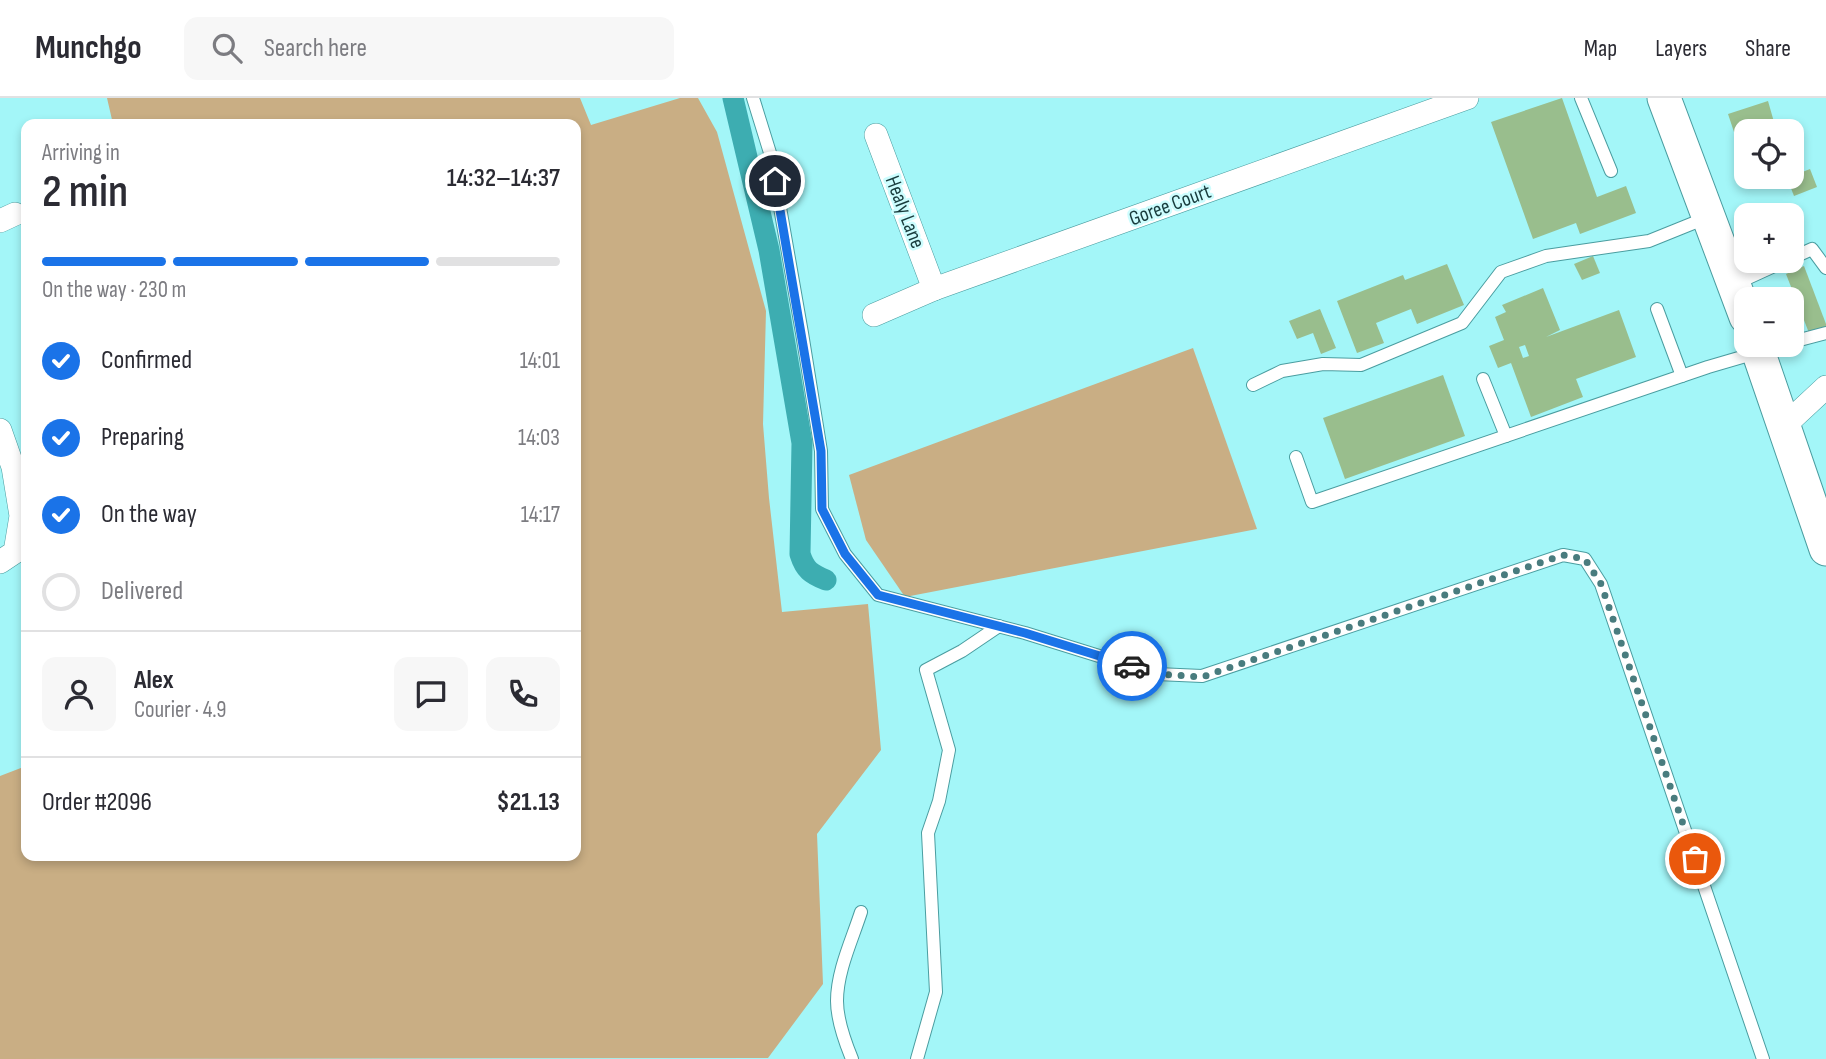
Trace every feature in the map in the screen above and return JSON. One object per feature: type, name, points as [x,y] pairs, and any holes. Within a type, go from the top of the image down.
[{"type":"main road","points":[[1664,98],[1736,287]]},
{"type":"main road","points":[[1768,357],[1783,427],[1826,549]]},
{"type":"street","name":"Goree Court","points":[[874,315],[934,289],[1467,98]]},
{"type":"street","name":"Healy Lane","points":[[876,135],[934,289]]},
{"type":"street","points":[[1783,427],[1826,387]]},
{"type":"street","points":[[0,430],[20,465],[21,516],[15,552],[0,562]]},
{"type":"lane","points":[[753,98],[771,156],[800,319],[821,451],[822,509],[845,554],[878,595],[999,626],[1157,674],[1202,677],[1563,555],[1585,559],[1601,584],[1762,1059]]},
{"type":"lane","points":[[1581,98],[1611,171]]},
{"type":"lane","points":[[1253,385],[1282,371],[1323,364],[1361,365],[1462,323],[1501,272],[1546,256],[1649,241],[1710,216]]},
{"type":"lane","points":[[1804,252],[1812,248],[1826,268]]},
{"type":"lane","points":[[1735,284],[1759,273]]},
{"type":"lane","points":[[1657,309],[1682,376]]},
{"type":"lane","points":[[1804,339],[1826,333]]},
{"type":"lane","points":[[1296,457],[1312,502],[1737,357]]},
{"type":"lane","points":[[1483,379],[1506,436]]},
{"type":"lane","points":[[917,1059],[936,992],[928,833],[939,801],[949,750],[926,670],[962,651],[999,626]]},
{"type":"lane","points":[[852,1059],[845,1041],[837,1002],[844,962],[861,912]]},
{"type":"shaded area","points":[[107,98],[580,98],[591,125],[680,98],[698,98],[717,132],[766,311],[763,424],[782,612],[868,604],[881,750],[817,834],[823,984],[768,1058],[0,1059],[0,776],[21,768],[21,861],[581,861],[581,119],[112,119]]},
{"type":"shaded area","points":[[1193,348],[1257,529],[905,597],[866,540],[849,475]]},
{"type":"building","points":[[1562,98],[1597,197],[1626,186],[1636,213],[1580,234],[1576,223],[1533,239],[1491,122]]},
{"type":"building","points":[[1768,101],[1773,119],[1734,119],[1734,132],[1728,114]]},
{"type":"building","points":[[1810,169],[1817,187],[1794,196],[1791,189],[1804,189],[1804,171]]},
{"type":"building","points":[[1593,256],[1600,273],[1582,280],[1574,264]]},
{"type":"building","points":[[1447,264],[1464,305],[1417,324],[1411,309],[1376,323],[1384,343],[1357,353],[1337,301],[1403,275],[1405,280]]},
{"type":"building","points":[[1804,266],[1826,327],[1809,333],[1804,320],[1804,287],[1791,287],[1786,274],[1804,273]]},
{"type":"building","points":[[1543,288],[1560,330],[1546,337],[1619,310],[1636,357],[1576,379],[1583,397],[1531,417],[1511,363],[1498,368],[1489,346],[1504,340],[1495,317],[1506,312],[1502,305]],"holes":[[[1525,345],[1529,356],[1523,358],[1519,347]]]},
{"type":"building","points":[[1320,309],[1336,348],[1321,354],[1313,333],[1297,339],[1289,321]]},
{"type":"building","points":[[1443,375],[1465,436],[1345,479],[1323,418]]},
{"type":"waterway","points":[[733,98],[769,250],[802,443],[800,554],[809,571],[826,580]]},
{"type":"way so far","points":[[1132,666],[1157,674],[1202,677],[1563,555],[1585,559],[1601,584],[1695,859]]},
{"type":"route","points":[[775,181],[821,451],[822,509],[845,554],[878,595],[1025,633],[1132,666]]}]
